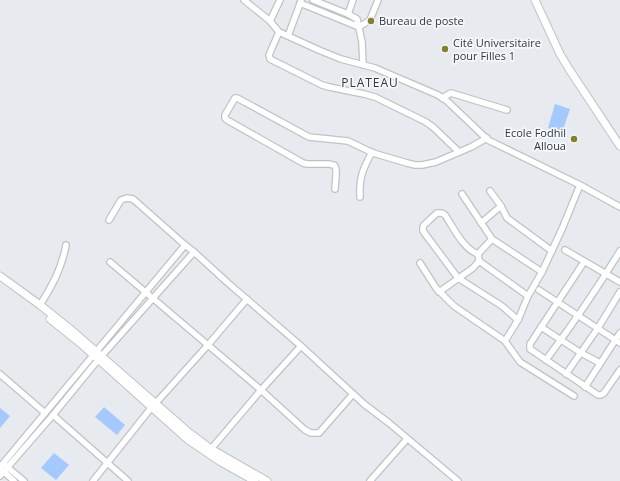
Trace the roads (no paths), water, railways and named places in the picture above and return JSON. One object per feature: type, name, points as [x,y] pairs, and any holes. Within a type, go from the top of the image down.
[{"type":"main road","points":[[535,0],[568,69],[620,146]]},
{"type":"main road","points":[[0,276],[40,305],[153,406],[176,430],[221,462],[255,481]]},
{"type":"main road","points":[[0,281],[97,355]]},
{"type":"main road","points":[[153,406],[211,449],[267,481]]},
{"type":"street","points":[[244,0],[270,21],[279,32],[341,59],[375,68],[442,98],[486,138],[580,185],[620,207]]},
{"type":"street","points":[[270,21],[280,0]]},
{"type":"street","points":[[313,0],[357,19],[362,42],[363,64]]},
{"type":"street","points":[[348,14],[353,0]]},
{"type":"street","points":[[359,27],[370,20],[378,0]]},
{"type":"street","points":[[288,36],[300,1],[359,27]]},
{"type":"street","points":[[279,32],[269,55],[270,59],[322,85],[374,97],[426,122],[459,152]]},
{"type":"street","points":[[442,98],[451,93],[507,110]]},
{"type":"street","points":[[335,189],[336,167],[334,165],[307,164],[227,120],[225,115],[236,98],[309,137],[348,141],[372,152],[407,163],[422,165],[436,162],[471,147],[486,138]]},
{"type":"street","points":[[360,197],[360,179],[363,169],[372,152]]},
{"type":"street","points":[[505,341],[518,320],[528,296],[542,272],[580,185]]},
{"type":"street","points":[[490,191],[501,206],[507,218],[552,251]]},
{"type":"street","points":[[462,194],[492,239],[542,272]]},
{"type":"street","points":[[110,220],[122,200],[127,198],[133,200],[301,346],[352,394],[458,481]]},
{"type":"street","points":[[481,223],[501,206]]},
{"type":"street","points":[[478,254],[466,247],[442,213],[438,212],[424,225],[424,231],[458,278],[502,306],[518,320]]},
{"type":"street","points":[[478,254],[492,239]]},
{"type":"street","points":[[40,305],[57,275],[66,245]]},
{"type":"street","points":[[2,468],[53,415],[145,293],[185,245]]},
{"type":"street","points":[[565,250],[620,282]]},
{"type":"street","points":[[546,360],[606,274],[620,251]]},
{"type":"street","points":[[2,468],[45,413],[97,355],[152,299],[194,252]]},
{"type":"street","points":[[478,254],[479,261],[528,296]]},
{"type":"street","points":[[439,292],[473,268],[479,261]]},
{"type":"street","points":[[110,262],[261,390],[305,430],[311,433],[319,433],[352,394]]},
{"type":"street","points":[[584,262],[529,347],[531,350],[597,395],[603,394],[620,370]]},
{"type":"street","points":[[420,263],[439,292],[454,306],[505,341],[520,362],[574,396]]},
{"type":"street","points":[[539,290],[618,342]]},
{"type":"street","points":[[566,374],[598,328],[620,292]]},
{"type":"street","points":[[93,481],[153,406],[247,299]]},
{"type":"street","points":[[541,327],[581,353],[600,363]]},
{"type":"street","points":[[585,387],[600,363],[618,342],[620,333]]},
{"type":"street","points":[[211,449],[301,346]]},
{"type":"street","points":[[0,374],[45,413]]},
{"type":"street","points":[[53,415],[128,481]]},
{"type":"street","points":[[370,481],[407,438]]},
{"type":"street","points":[[2,468],[14,481]]},
{"type":"street","points":[[2,468],[24,481]]},
{"type":"place","name":"Bureau de poste","points":[[371,21]]},
{"type":"place","name":"Cité Universitaire pour Filles 1","points":[[445,49]]},
{"type":"place","name":"Ecole Fodhil Alloua","points":[[574,139]]},
{"type":"district","name":"PLATEAU","points":[[370,83]]}]
